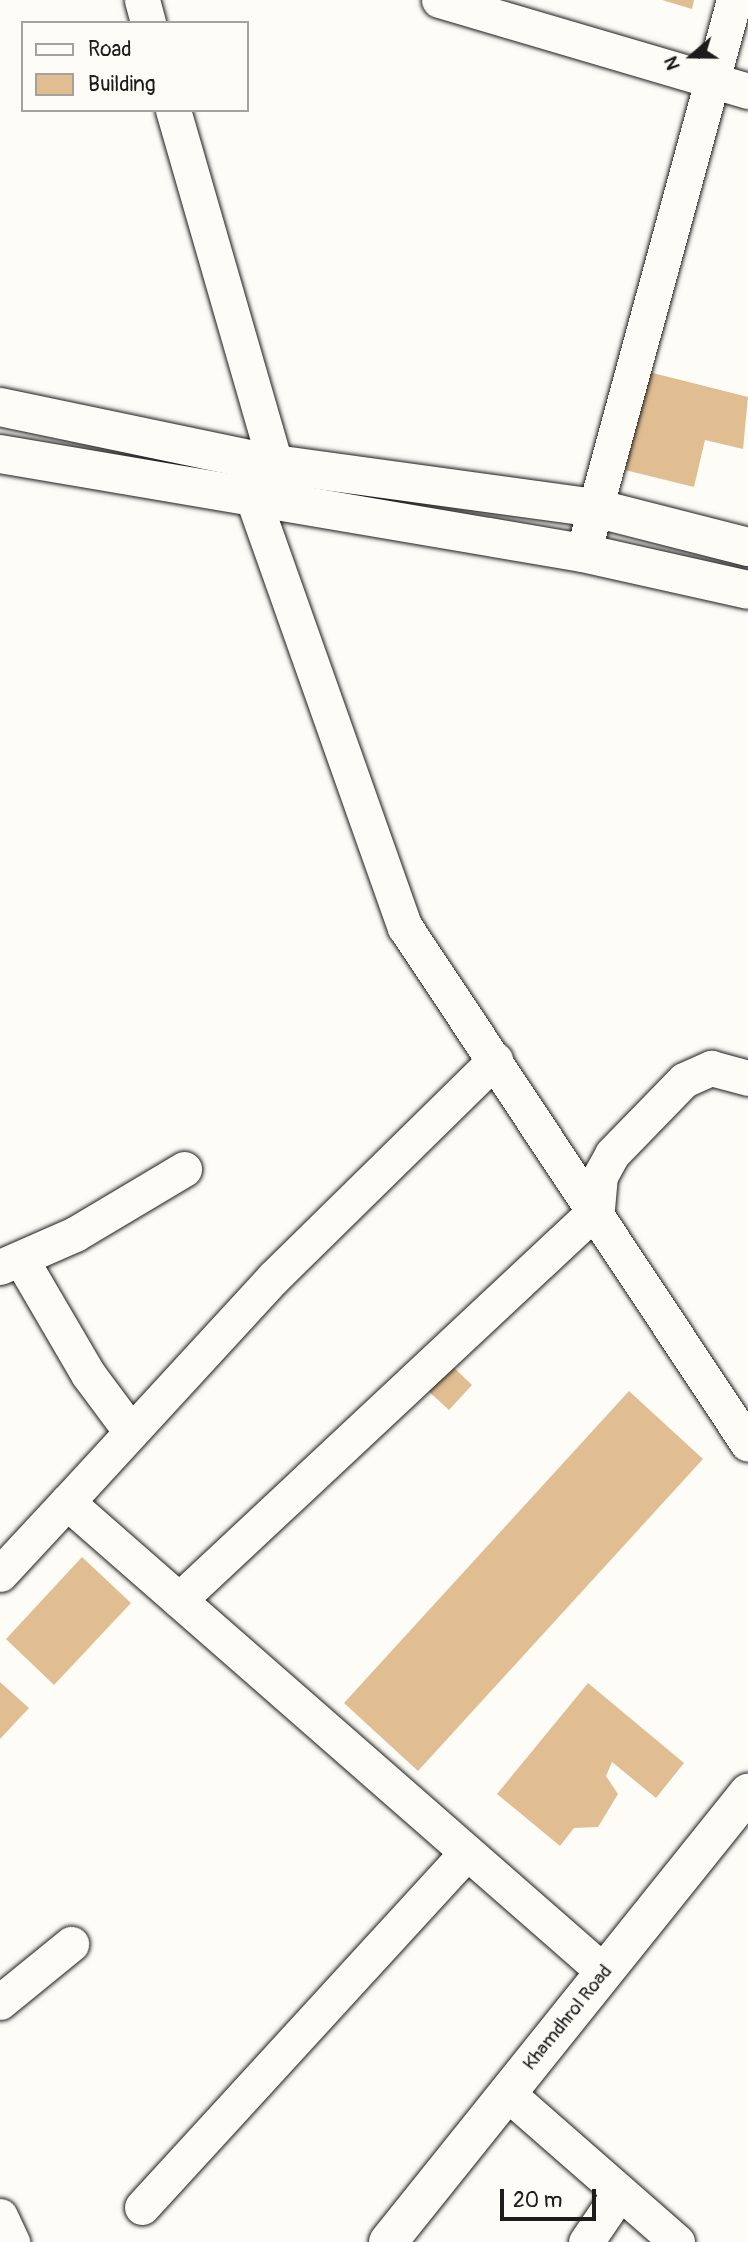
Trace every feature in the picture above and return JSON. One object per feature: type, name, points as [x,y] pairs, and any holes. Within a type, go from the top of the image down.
[{"type":"main road","points":[[0,407],[270,486],[748,590]]},
{"type":"main road","points":[[0,454],[270,486],[595,508],[748,547]]},
{"type":"main road","name":"Khamdhrol Road","points":[[388,2242],[748,1793]]},
{"type":"street","points":[[142,0],[147,21]]},
{"type":"street","points":[[439,0],[748,91]]},
{"type":"street","points":[[583,553],[709,79],[734,0]]},
{"type":"street","points":[[174,112],[270,486],[405,927],[597,1209],[748,1444]]},
{"type":"street","points":[[0,1574],[274,1277],[495,1060]]},
{"type":"street","points":[[179,1600],[597,1209],[600,1176],[612,1154],[684,1080],[711,1068],[748,1078]]},
{"type":"street","points":[[131,1432],[11,1264],[184,1169]]},
{"type":"street","points":[[67,1502],[604,1972]]},
{"type":"street","points":[[142,2207],[467,1852]]},
{"type":"street","points":[[0,2002],[71,1944]]},
{"type":"street","points":[[507,2093],[677,2242]]},
{"type":"street","points":[[586,2242],[620,2192]]},
{"type":"street","points":[[0,2216],[12,2242]]},
{"type":"building","points":[[662,0],[694,0],[692,9]]},
{"type":"building","points":[[649,372],[748,397],[743,449],[705,440],[694,487],[625,470]]},
{"type":"building","points":[[448,1362],[472,1385],[449,1410],[425,1388]]},
{"type":"building","points":[[629,1391],[703,1459],[418,1771],[344,1703]]},
{"type":"building","points":[[82,1557],[131,1603],[54,1685],[6,1639]]},
{"type":"building","points":[[0,1682],[29,1708],[0,1739]]},
{"type":"building","points":[[588,1683],[684,1763],[656,1798],[612,1762],[606,1776],[618,1794],[598,1827],[574,1828],[560,1846],[497,1794]]}]
